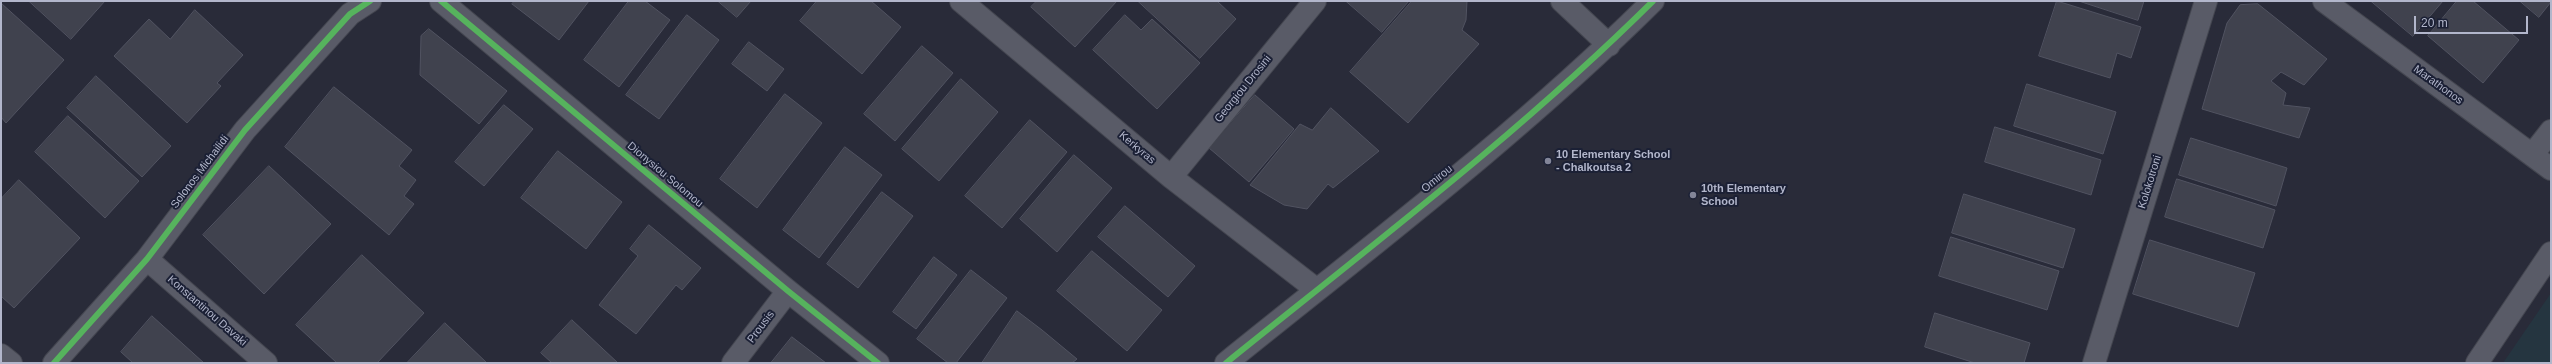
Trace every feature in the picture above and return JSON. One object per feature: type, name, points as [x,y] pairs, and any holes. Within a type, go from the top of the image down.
[{"type":"street","name":"Solonos Michailidi","points":[[54,363],[147,259],[245,130],[350,14],[370,1]]},
{"type":"street","name":"Dionysiou Solomou","points":[[441,1],[788,291],[878,363]]},
{"type":"street","name":"Kerkyras","points":[[961,1],[1171,177],[1317,290]]},
{"type":"street","name":"Georgiou Drosini","points":[[1171,177],[1315,1]]},
{"type":"street","points":[[1562,1],[1609,45]]},
{"type":"street","name":"Omirou","points":[[1226,363],[1534,112],[1609,45],[1653,1]]},
{"type":"street","name":"Kolokotroni","points":[[2094,363],[2206,1]]},
{"type":"street","name":"Marathonos","points":[[2324,1],[2533,154],[2551,169]]},
{"type":"street","points":[[2533,154],[2551,131]]},
{"type":"street","points":[[2477,363],[2551,253]]},
{"type":"street","name":"Konstantinou Davaki","points":[[147,259],[266,363]]},
{"type":"street","name":"Prousis","points":[[733,363],[788,291]]},
{"type":"street","points":[[1,355],[11,363]]},
{"type":"shaded area","points":[[2551,293],[2551,363],[2503,363]]},
{"type":"building","points":[[29,1],[105,1],[71,39]]},
{"type":"building","points":[[515,1],[589,1],[559,40],[512,4]]},
{"type":"building","points":[[629,1],[645,1],[670,20],[619,87],[584,60]]},
{"type":"building","points":[[718,1],[751,1],[737,17]]},
{"type":"building","points":[[817,1],[871,1],[901,27],[862,74],[800,21]]},
{"type":"building","points":[[1037,1],[1117,1],[1075,47],[1031,7]]},
{"type":"building","points":[[1138,1],[1217,1],[1236,19],[1200,58]]},
{"type":"building","points":[[1346,1],[1409,1],[1382,32]]},
{"type":"building","points":[[1412,1],[1467,1],[1466,20],[1462,30],[1479,44],[1408,123],[1350,72]]},
{"type":"building","points":[[2057,1],[2141,27],[2131,58],[2117,53],[2110,78],[2039,56]]},
{"type":"building","points":[[2079,1],[2144,1],[2138,20]]},
{"type":"building","points":[[2371,1],[2443,1],[2413,36]]},
{"type":"building","points":[[2457,1],[2473,1],[2519,40],[2483,83],[2428,36]]},
{"type":"building","points":[[2520,1],[2551,1],[2551,2],[2539,17]]},
{"type":"building","points":[[1,3],[64,60],[6,123],[1,117]]},
{"type":"building","points":[[2258,4],[2327,59],[2304,85],[2281,72],[2271,81],[2286,93],[2283,105],[2310,108],[2299,138],[2202,109],[2227,23],[2240,5]]},
{"type":"building","points":[[195,10],[243,55],[217,83],[221,86],[187,123],[114,56],[149,19],[170,39]]},
{"type":"building","points":[[687,15],[719,40],[659,119],[626,95]]},
{"type":"building","points":[[1125,15],[1141,30],[1152,19],[1200,63],[1157,109],[1093,50]]},
{"type":"building","points":[[429,29],[507,91],[479,124],[420,75],[421,36]]},
{"type":"building","points":[[749,42],[784,69],[767,91],[732,64]]},
{"type":"building","points":[[922,46],[953,73],[895,141],[864,114]]},
{"type":"building","points":[[96,76],[171,146],[142,177],[67,108]]},
{"type":"building","points":[[961,79],[998,112],[939,181],[902,149]]},
{"type":"building","points":[[2027,84],[2116,112],[2103,154],[2014,126]]},
{"type":"building","points":[[334,87],[412,150],[399,166],[416,180],[404,196],[414,204],[389,235],[285,147]]},
{"type":"building","points":[[785,94],[822,123],[757,208],[720,179]]},
{"type":"building","points":[[1255,95],[1294,129],[1249,182],[1209,148]]},
{"type":"building","points":[[504,105],[533,129],[484,186],[455,162]]},
{"type":"building","points":[[1331,108],[1379,151],[1333,188],[1328,184],[1307,209],[1284,205],[1250,185],[1300,124],[1312,130]]},
{"type":"building","points":[[68,116],[139,181],[105,218],[35,152]]},
{"type":"building","points":[[1030,120],[1067,152],[1002,228],[965,196]]},
{"type":"building","points":[[1995,127],[2101,160],[2091,195],[1985,162]]},
{"type":"building","points":[[2191,138],[2287,168],[2276,206],[2179,175]]},
{"type":"building","points":[[845,147],[882,175],[819,258],[783,230]]},
{"type":"building","points":[[558,151],[622,202],[586,249],[521,198]]},
{"type":"building","points":[[1074,155],[1112,188],[1057,252],[1020,219]]},
{"type":"building","points":[[269,166],[331,224],[264,294],[203,235]]},
{"type":"building","points":[[2177,179],[2275,210],[2263,248],[2165,217]]},
{"type":"building","points":[[19,180],[80,238],[14,308],[1,296],[1,199]]},
{"type":"building","points":[[882,192],[913,216],[858,288],[827,264]]},
{"type":"building","points":[[1964,194],[2075,229],[2063,268],[1952,233]]},
{"type":"building","points":[[1125,206],[1195,266],[1168,297],[1098,237]]},
{"type":"building","points":[[649,225],[701,268],[682,290],[676,285],[636,334],[599,305],[638,256],[630,249]]},
{"type":"building","points":[[1951,237],[2059,271],[2047,310],[1939,276]]},
{"type":"building","points":[[2150,240],[2255,273],[2238,327],[2133,294]]},
{"type":"building","points":[[1092,251],[1162,310],[1127,351],[1057,291]]},
{"type":"building","points":[[362,255],[424,313],[377,363],[337,363],[296,325]]},
{"type":"building","points":[[934,257],[957,275],[916,329],[893,312]]},
{"type":"building","points":[[971,270],[1007,298],[956,363],[948,363],[917,339]]},
{"type":"building","points":[[1017,311],[1077,359],[1072,363],[982,363]]},
{"type":"building","points":[[1935,313],[2030,343],[2024,363],[1975,363],[1925,347]]},
{"type":"building","points":[[152,316],[204,363],[133,363],[121,352]]},
{"type":"building","points":[[572,320],[618,363],[552,363],[541,353]]},
{"type":"building","points":[[445,323],[487,363],[407,363]]},
{"type":"building","points":[[792,337],[826,363],[771,363]]},
{"type":"cycle path","points":[[54,363],[147,259],[245,130],[350,14],[370,1]]},
{"type":"cycle path","points":[[441,1],[788,291],[878,363]]},
{"type":"cycle path","points":[[1226,363],[1390,232],[1498,142],[1603,49],[1653,1]]},
{"type":"place","name":"10 Elementary School - Chalkoutsa 2","points":[[1548,161]]},
{"type":"place","name":"10th Elementary School","points":[[1693,195]]}]
